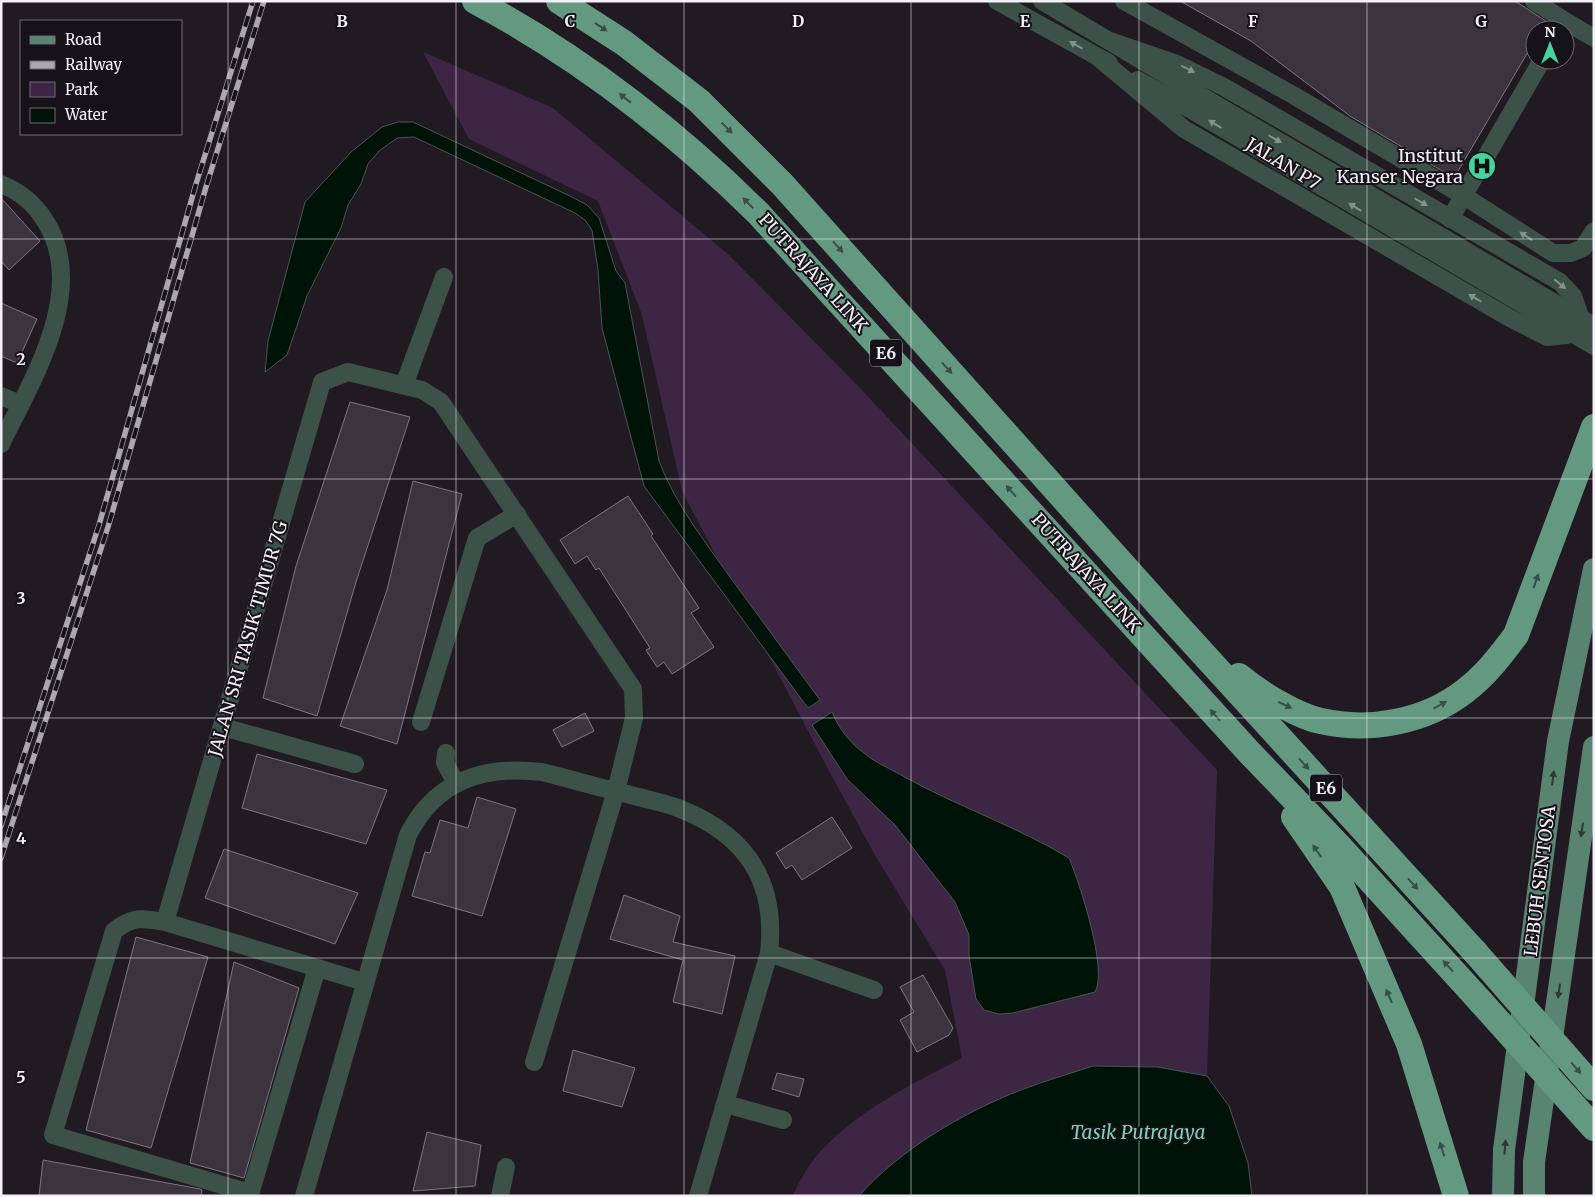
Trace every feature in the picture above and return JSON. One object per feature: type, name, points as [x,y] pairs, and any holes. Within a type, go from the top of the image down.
[{"type":"highway","name":"PUTRAJAYA LINK","points":[[475,1],[552,45],[594,73],[727,182],[758,213],[1248,751]]},
{"type":"highway","name":"PUTRAJAYA LINK","points":[[559,1],[624,43],[699,101],[732,133],[782,184],[1176,624]]},
{"type":"highway","points":[[1176,624],[1261,694],[1319,721],[1355,726],[1392,723],[1431,711],[1465,692],[1494,665],[1516,635],[1594,426]]},
{"type":"highway","name":"E6","points":[[1176,624],[1475,952],[1594,1088]]},
{"type":"highway","name":"E6","points":[[1248,751],[1339,846],[1594,1128]]},
{"type":"highway","points":[[1248,751],[1342,887],[1409,1044],[1456,1196]]},
{"type":"main road","name":"LEBUH SENTOSA","points":[[1503,1196],[1504,1150],[1558,741],[1594,569]]},
{"type":"main road","name":"LEBUH SENTOSA","points":[[1534,1196],[1534,1162],[1594,747]]},
{"type":"street","name":"JALAN P7","points":[[997,1],[1099,58],[1199,104],[1594,326]]},
{"type":"street","name":"JALAN P7","points":[[1042,1],[1110,41],[1199,104],[1594,346]]},
{"type":"street","points":[[1124,1],[1293,95],[1464,196],[1553,253],[1570,253],[1583,248],[1594,231]]},
{"type":"street","points":[[1534,1],[1556,20]]},
{"type":"street","points":[[1575,30],[1594,38]]},
{"type":"street","points":[[1099,58],[1184,129],[1508,317],[1547,337],[1567,335],[1580,316],[1573,296],[1560,282],[1224,87],[1177,64],[1110,41]]},
{"type":"street","points":[[1450,219],[1536,70]]},
{"type":"street","points":[[1,184],[20,192],[36,208],[51,230],[59,252],[62,275],[53,330],[43,358],[1,444]]},
{"type":"street","points":[[444,277],[404,385],[422,390],[442,402],[633,689],[634,718],[616,792],[534,1062]]},
{"type":"street","name":"JALAN SRI TASIK TIMUR 7G","points":[[165,922],[322,382],[348,372],[404,385]]},
{"type":"street","points":[[1,396],[20,404]]},
{"type":"street","points":[[421,722],[477,538],[516,514]]},
{"type":"street","points":[[223,727],[355,764]]},
{"type":"street","points":[[446,753],[445,763],[456,783]]},
{"type":"street","points":[[304,1196],[364,982],[408,835],[416,819],[427,807],[456,783],[487,772],[523,770],[542,772],[677,808],[705,820],[739,846],[756,869],[767,890],[771,914],[769,953],[698,1196]]},
{"type":"street","points":[[317,968],[253,1187],[246,1192],[53,1135],[114,931],[126,921],[142,918],[165,922],[364,982]]},
{"type":"street","points":[[769,953],[874,990]]},
{"type":"street","points":[[726,1104],[784,1120]]},
{"type":"street","points":[[500,1196],[506,1167]]},
{"type":"green space","points":[[423,52],[553,108],[730,256],[861,389],[1217,770],[1207,1076],[1157,1067],[1093,1066],[1020,1090],[948,1125],[892,1164],[859,1196],[792,1196],[814,1159],[846,1128],[883,1101],[962,1058],[945,970],[876,857],[682,491],[642,315],[598,201],[469,139]]},
{"type":"water","points":[[398,122],[413,122],[570,196],[587,205],[599,218],[616,271],[625,283],[659,461],[666,477],[673,492],[700,535],[820,700],[808,708],[644,486],[602,328],[598,270],[592,230],[585,220],[575,213],[414,137],[397,138],[379,151],[368,164],[361,184],[348,205],[341,228],[307,296],[287,355],[265,372],[268,341],[305,202],[351,152],[382,127]]},
{"type":"water","points":[[832,712],[850,740],[874,760],[943,797],[1028,836],[1069,858],[1080,887],[1091,926],[1098,965],[1098,981],[1095,992],[1013,1013],[999,1014],[984,1010],[976,999],[969,956],[969,935],[955,902],[895,825],[847,779],[812,725]]},
{"type":"water","name":"Tasik Putrajaya","points":[[1093,1066],[1157,1067],[1207,1076],[1229,1106],[1248,1163],[1252,1196],[859,1196],[893,1163],[955,1121],[977,1109],[1021,1090]]},
{"type":"building","points":[[1180,1],[1515,1],[1544,20],[1525,20],[1525,57],[1454,178],[1350,116],[1251,41]]},
{"type":"building","points":[[1,198],[40,241],[9,270],[1,261]]},
{"type":"building","points":[[1,303],[37,319],[17,363],[1,356]]},
{"type":"building","points":[[350,402],[410,417],[356,582],[317,716],[263,698],[296,566]]},
{"type":"building","points":[[413,481],[462,494],[397,744],[340,726],[387,590]]},
{"type":"building","points":[[628,496],[653,534],[651,536],[699,608],[691,613],[714,647],[672,674],[664,662],[657,667],[646,650],[650,648],[599,568],[596,570],[587,556],[575,564],[560,540]]},
{"type":"building","points":[[585,713],[594,731],[562,747],[553,730]]},
{"type":"building","points":[[257,754],[387,790],[366,844],[242,808]]},
{"type":"building","points":[[477,797],[516,809],[482,916],[412,896],[425,852],[430,853],[440,820],[468,828]]},
{"type":"building","points":[[832,817],[852,848],[802,880],[792,865],[786,869],[776,853]]},
{"type":"building","points":[[224,849],[358,893],[335,944],[205,898]]},
{"type":"building","points":[[624,895],[680,916],[673,942],[735,956],[722,1014],[673,1002],[683,960],[610,939]]},
{"type":"building","points":[[136,937],[208,957],[151,1148],[86,1130]]},
{"type":"building","points":[[234,962],[299,988],[244,1178],[190,1163]]},
{"type":"building","points":[[923,975],[953,1028],[949,1035],[917,1052],[900,1020],[914,1012],[900,987]]},
{"type":"building","points":[[573,1050],[635,1068],[622,1107],[563,1091]]},
{"type":"building","points":[[777,1073],[804,1079],[799,1097],[772,1089]]},
{"type":"building","points":[[427,1132],[481,1145],[475,1186],[413,1191]]},
{"type":"building","points":[[43,1160],[200,1189],[202,1190],[201,1196],[39,1196]]},
{"type":"railway","points":[[1,826],[99,525],[196,184],[253,1]]},
{"type":"railway","points":[[1,858],[108,527],[206,187],[264,1]]},
{"type":"place","name":"Institut Kanser Negara","points":[[1482,166]]}]
